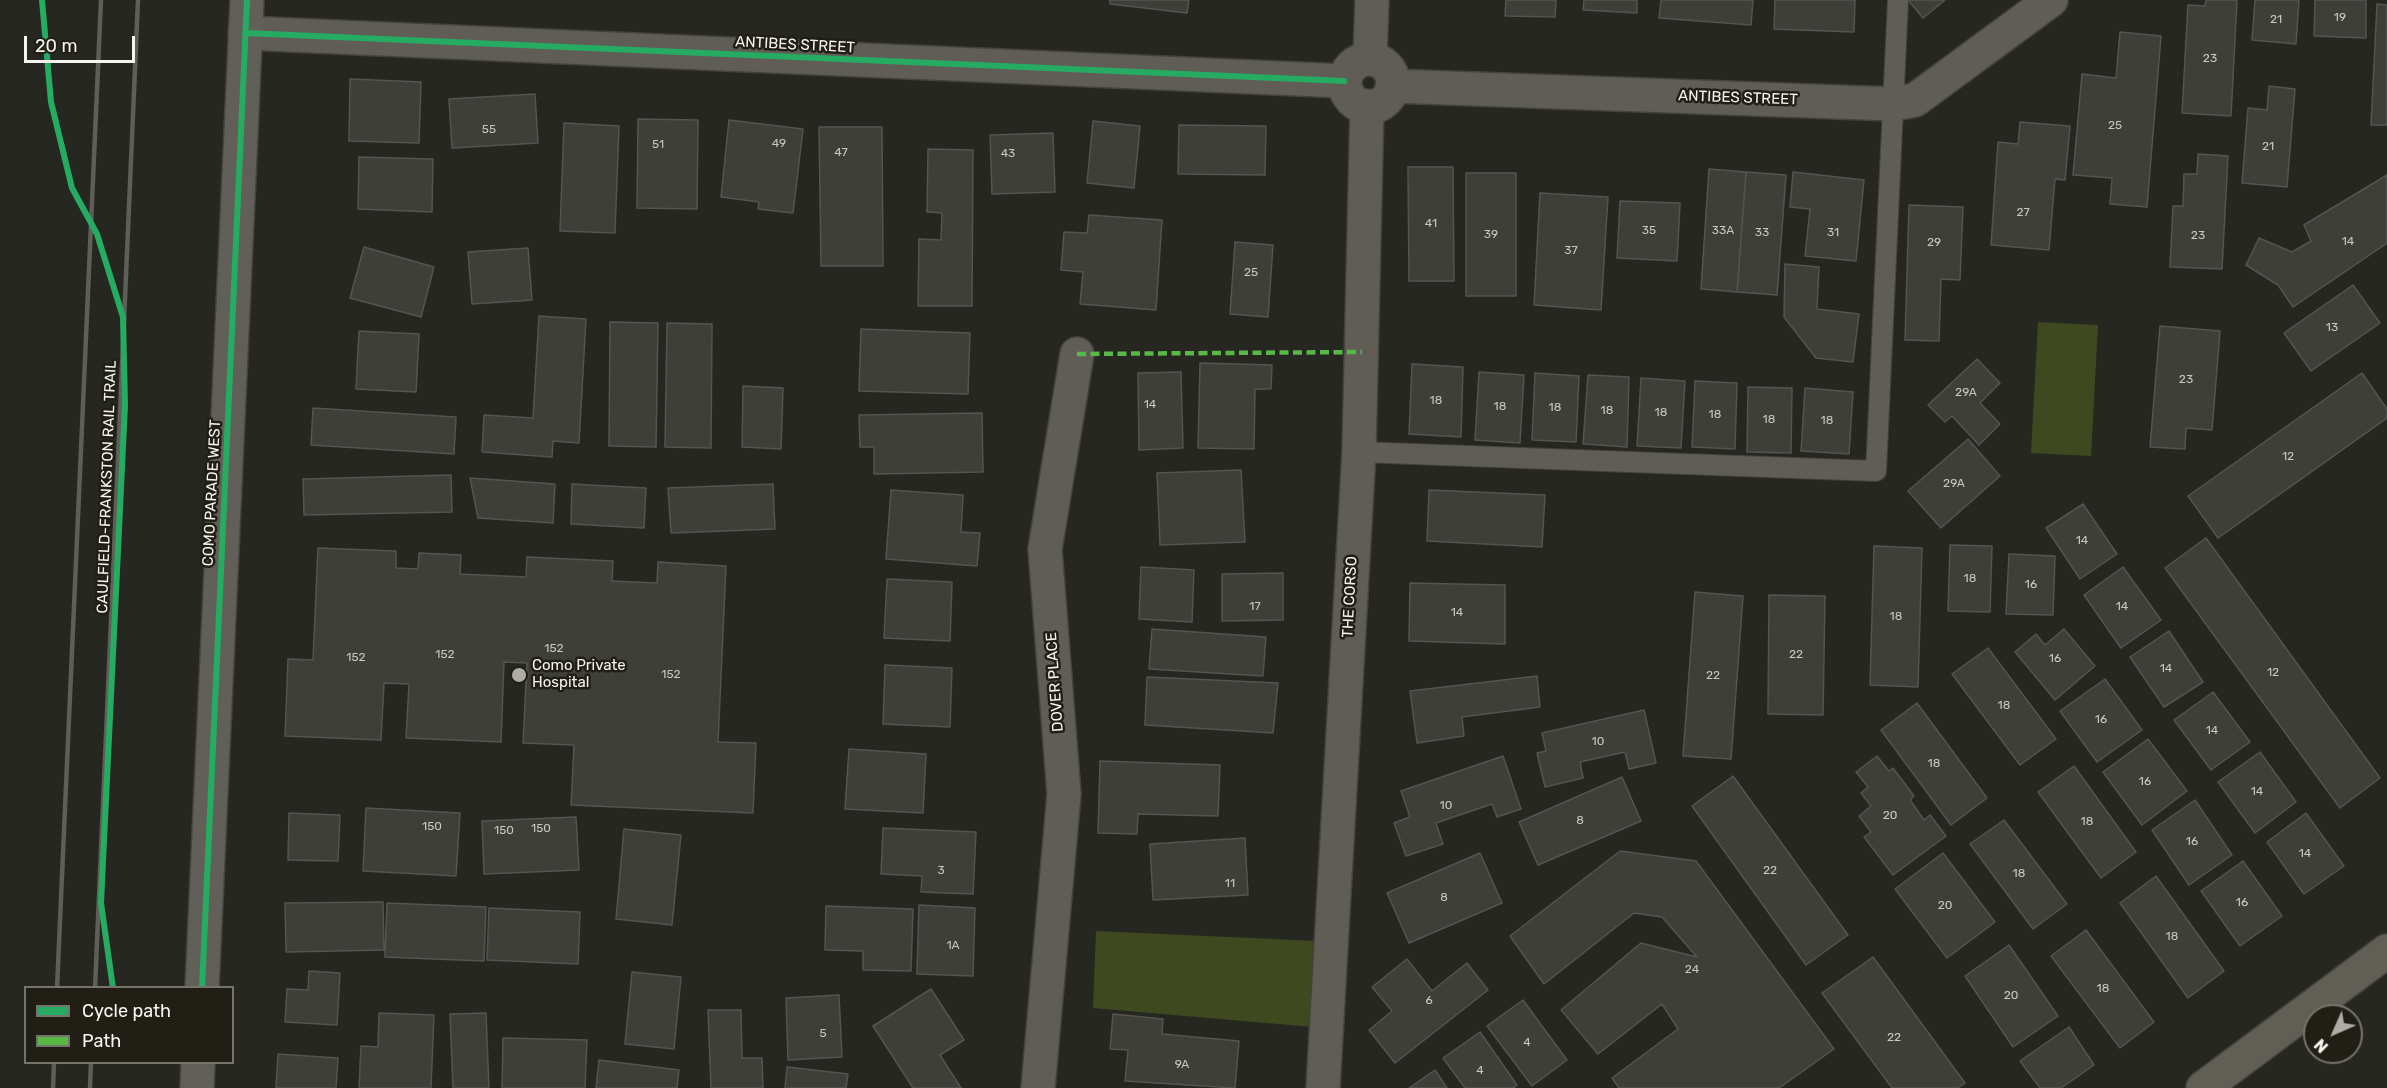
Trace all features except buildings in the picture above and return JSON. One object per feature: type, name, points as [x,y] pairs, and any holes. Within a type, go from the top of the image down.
[{"type":"main road","points":[[2203,1088],[2387,951]]},
{"type":"street","name":"COMO PARADE WEST","points":[[202,986],[247,0]]},
{"type":"street","points":[[1370,58],[1372,0]]},
{"type":"street","name":"ANTIBES STREET","points":[[1392,86],[1894,104],[1915,100],[2051,0]]},
{"type":"street","name":"ANTIBES STREET","points":[[245,33],[1344,81]]},
{"type":"street","points":[[1370,58],[1377,60],[1389,70],[1392,86],[1386,99],[1374,106],[1367,106],[1359,105],[1348,96],[1344,81],[1350,67],[1355,62],[1370,58]]},
{"type":"street","name":"THE CORSO","points":[[1323,1088],[1359,452],[1367,106]]},
{"type":"street","name":"DOVER PLACE","points":[[1038,1088],[1064,794],[1045,549],[1077,354]]},
{"type":"street","points":[[197,1088],[198,1064]]},
{"type":"lane","points":[[1359,452],[1876,471],[1898,0]]},
{"type":"green space","points":[[2038,322],[2098,325],[2091,456],[2031,453]]},
{"type":"green space","points":[[1096,931],[1317,941],[1313,1027],[1093,1008]]},
{"type":"railway","points":[[57,986],[101,0]]},
{"type":"railway","points":[[95,986],[138,0]]},
{"type":"railway","points":[[53,1088],[54,1064]]},
{"type":"railway","points":[[90,1088],[91,1064]]},
{"type":"marked path","points":[[1077,354],[1362,352]]},
{"type":"cycle path","name":"CAULFIELD-FRANKSTON RAIL TRAIL","points":[[42,0],[51,102],[72,188],[97,234],[123,317],[125,405],[101,903],[113,986]]},
{"type":"cycle path","points":[[202,986],[247,0]]},
{"type":"cycle path","points":[[245,33],[1344,81]]},
{"type":"place","name":"Como Private Hospital","points":[[519,675]]}]
